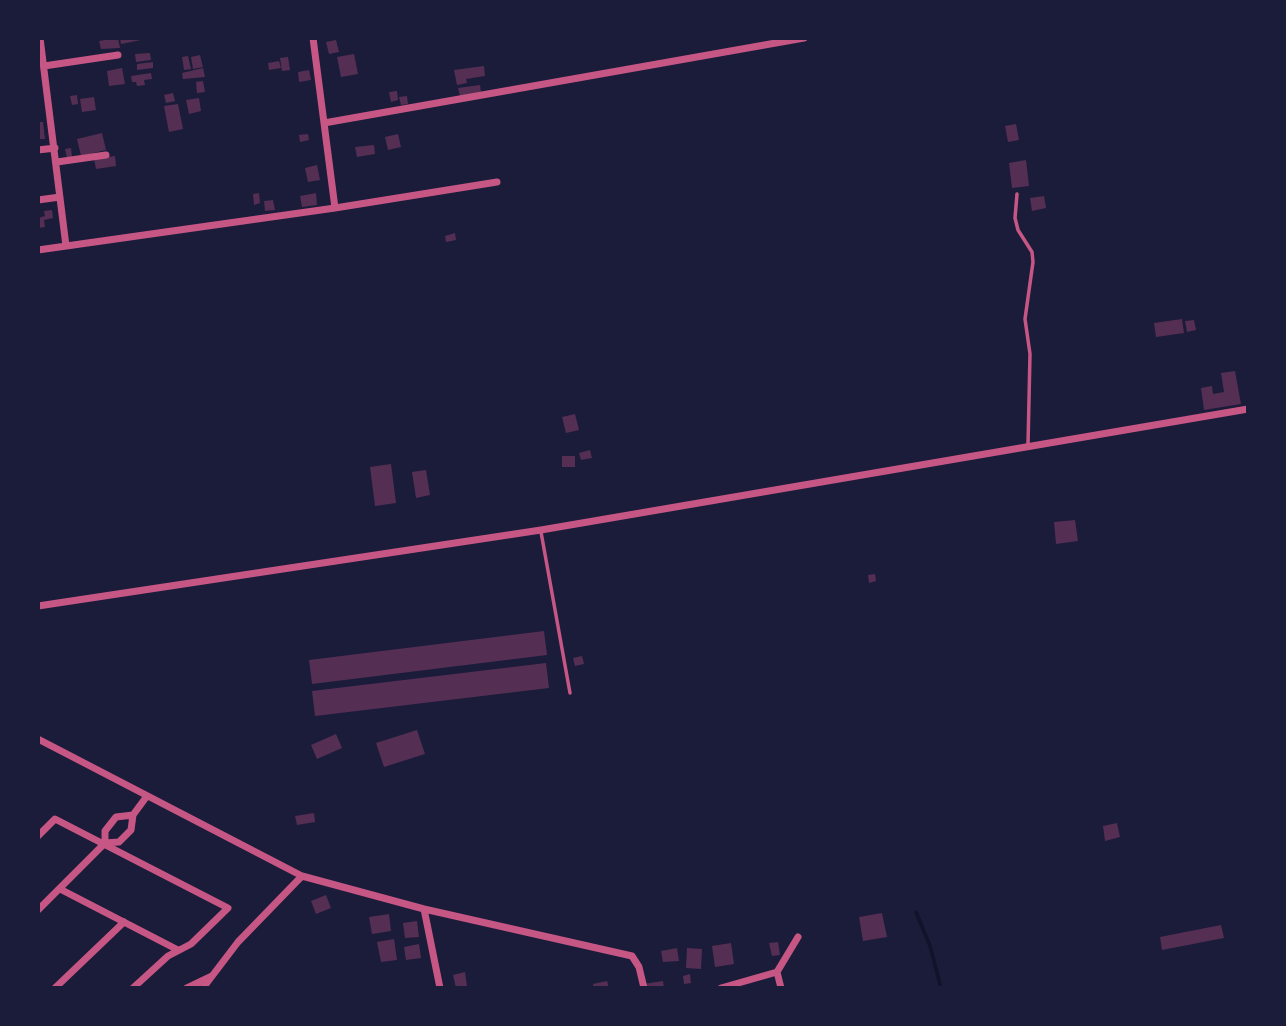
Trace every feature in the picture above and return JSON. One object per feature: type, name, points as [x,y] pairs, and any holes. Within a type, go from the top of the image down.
[{"type":"street","points":[[40,38],[66,246]]},
{"type":"street","points":[[324,122],[804,38]]},
{"type":"street","points":[[316,39],[335,208]]},
{"type":"street","points":[[44,66],[118,55]]},
{"type":"street","points":[[38,150],[55,148]]},
{"type":"street","points":[[57,162],[106,155]]},
{"type":"street","points":[[38,250],[497,182]]},
{"type":"street","points":[[38,200],[60,197]]},
{"type":"street","points":[[38,606],[541,530],[1248,409]]},
{"type":"street","points":[[38,739],[302,876],[425,909],[632,956],[639,967],[643,988]]},
{"type":"street","points":[[38,910],[105,843],[119,842],[131,830],[133,815],[147,796]]},
{"type":"street","points":[[105,843],[105,831],[116,817],[133,815]]},
{"type":"street","points":[[38,836],[55,819],[228,908],[191,944],[157,964],[133,988]]},
{"type":"street","points":[[203,988],[239,942],[302,876]]},
{"type":"street","points":[[60,888],[178,950]]},
{"type":"street","points":[[425,909],[440,988]]},
{"type":"street","points":[[55,988],[124,922]]},
{"type":"street","points":[[721,988],[777,972],[798,937]]},
{"type":"street","points":[[777,972],[781,988]]},
{"type":"street","points":[[187,988],[212,976]]},
{"type":"lane","points":[[1017,194],[1015,218],[1018,230],[1032,252],[1033,262],[1025,319],[1030,354],[1028,447]]},
{"type":"lane","points":[[541,530],[570,693]]},
{"type":"building","points":[[118,38],[120,48],[101,49],[99,41]]},
{"type":"building","points":[[120,38],[141,38],[141,40],[121,44]]},
{"type":"building","points":[[336,40],[339,52],[329,54],[326,42]]},
{"type":"building","points":[[150,53],[151,60],[136,62],[135,54]]},
{"type":"building","points":[[354,54],[358,74],[341,77],[337,57]]},
{"type":"building","points":[[200,55],[203,67],[193,69],[191,57]]},
{"type":"building","points":[[188,56],[191,69],[184,70],[182,57]]},
{"type":"building","points":[[288,57],[290,70],[282,71],[280,58]]},
{"type":"building","points":[[279,61],[281,68],[269,70],[268,63]]},
{"type":"building","points":[[153,62],[153,68],[137,70],[137,64]]},
{"type":"building","points":[[484,66],[485,76],[466,79],[467,83],[457,85],[454,70]]},
{"type":"building","points":[[122,68],[125,84],[109,86],[107,71]]},
{"type":"building","points":[[203,68],[205,77],[183,79],[182,73]]},
{"type":"building","points":[[309,70],[311,80],[299,82],[298,72]]},
{"type":"building","points":[[151,73],[152,79],[144,80],[145,85],[137,86],[136,82],[132,82],[131,76]]},
{"type":"building","points":[[203,81],[205,92],[197,93],[196,82]]},
{"type":"building","points":[[480,85],[481,92],[460,96],[458,88]]},
{"type":"building","points":[[397,91],[398,100],[391,102],[389,92]]},
{"type":"building","points":[[173,93],[175,101],[166,103],[164,95]]},
{"type":"building","points":[[77,95],[78,104],[72,105],[70,96]]},
{"type":"building","points":[[407,96],[408,104],[401,105],[399,97]]},
{"type":"building","points":[[94,97],[96,110],[82,112],[80,99]]},
{"type":"building","points":[[199,98],[201,111],[189,114],[186,100]]},
{"type":"building","points":[[178,104],[183,129],[169,132],[164,106]]},
{"type":"building","points":[[38,122],[43,122],[45,139],[38,139]]},
{"type":"building","points":[[1016,124],[1019,140],[1008,142],[1005,126]]},
{"type":"building","points":[[102,133],[106,150],[81,156],[77,139]]},
{"type":"building","points":[[308,134],[309,140],[300,142],[299,135]]},
{"type":"building","points":[[398,134],[401,147],[388,150],[385,137]]},
{"type":"building","points":[[374,145],[375,154],[357,157],[355,147]]},
{"type":"building","points":[[71,148],[72,157],[67,158],[65,149]]},
{"type":"building","points":[[115,156],[116,166],[96,169],[94,159]]},
{"type":"building","points":[[1026,160],[1029,186],[1012,188],[1009,163]]},
{"type":"building","points":[[317,165],[320,180],[308,182],[305,168]]},
{"type":"building","points":[[259,193],[260,203],[254,205],[253,194]]},
{"type":"building","points":[[316,193],[317,205],[302,207],[300,196]]},
{"type":"building","points":[[1044,196],[1046,208],[1032,211],[1030,198]]},
{"type":"building","points":[[273,200],[275,210],[265,211],[264,201]]},
{"type":"building","points":[[52,210],[53,218],[44,220],[45,227],[38,228],[38,218],[45,216],[44,211]]},
{"type":"building","points":[[455,233],[456,240],[446,242],[445,236]]},
{"type":"building","points":[[1182,319],[1184,333],[1156,337],[1154,323]]},
{"type":"building","points":[[1194,320],[1196,330],[1187,332],[1185,321]]},
{"type":"building","points":[[1235,371],[1241,404],[1204,410],[1201,388],[1212,386],[1213,394],[1224,392],[1221,373]]},
{"type":"building","points":[[575,414],[579,430],[566,433],[562,417]]},
{"type":"building","points":[[590,450],[592,458],[581,460],[579,453]]},
{"type":"building","points":[[562,456],[575,456],[575,467],[562,467]]},
{"type":"building","points":[[391,464],[396,503],[375,506],[370,467]]},
{"type":"building","points":[[426,470],[430,495],[416,498],[412,472]]},
{"type":"building","points":[[1075,520],[1078,541],[1056,544],[1054,522]]},
{"type":"building","points":[[875,574],[876,581],[869,583],[868,575]]},
{"type":"building","points":[[544,631],[547,655],[312,684],[309,660]]},
{"type":"building","points":[[582,656],[584,664],[575,666],[573,658]]},
{"type":"building","points":[[546,663],[549,688],[315,716],[312,691]]},
{"type":"building","points":[[417,730],[425,754],[384,767],[376,743]]},
{"type":"building","points":[[336,734],[342,748],[317,759],[311,745]]},
{"type":"building","points":[[314,813],[315,822],[297,825],[295,816]]},
{"type":"building","points":[[1117,823],[1120,837],[1105,841],[1103,826]]},
{"type":"building","points":[[326,895],[331,908],[316,914],[311,901]]},
{"type":"building","points":[[882,913],[887,937],[863,941],[859,917]]},
{"type":"building","points":[[389,914],[391,931],[372,934],[369,917]]},
{"type":"building","points":[[417,921],[419,937],[405,938],[403,923]]},
{"type":"building","points":[[1221,925],[1224,938],[1162,950],[1160,937]]},
{"type":"building","points":[[394,939],[397,960],[381,962],[377,942]]},
{"type":"building","points":[[778,942],[780,955],[772,956],[769,943]]},
{"type":"building","points":[[731,943],[734,964],[715,967],[712,946]]},
{"type":"building","points":[[419,944],[421,958],[406,960],[404,947]]},
{"type":"building","points":[[677,948],[679,961],[663,962],[661,951]]},
{"type":"building","points":[[687,948],[702,949],[701,969],[686,968]]},
{"type":"building","points":[[465,972],[467,986],[456,988],[453,975]]},
{"type":"building","points":[[690,974],[691,983],[684,984],[683,976]]},
{"type":"building","points":[[607,981],[609,988],[594,988],[593,984]]},
{"type":"building","points":[[663,981],[664,988],[645,988],[644,984]]},
{"type":"waterway","points":[[916,912],[930,946],[941,988]]}]
